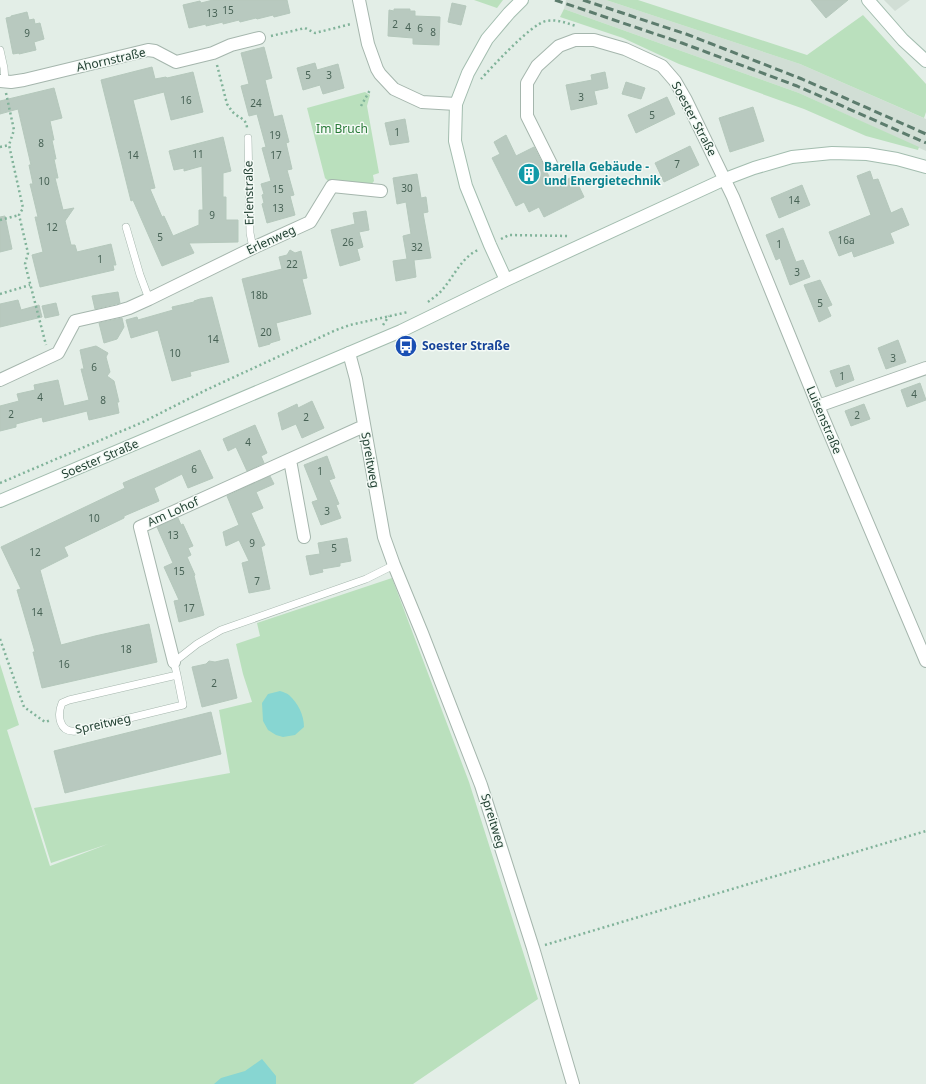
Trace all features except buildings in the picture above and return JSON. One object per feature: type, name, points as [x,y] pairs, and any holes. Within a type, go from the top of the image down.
[{"type":"street","points":[[360,0],[368,44],[380,74],[394,89],[422,102],[456,104]]},
{"type":"street","points":[[506,280],[466,186],[456,140],[456,104],[468,73],[487,39],[522,0]]},
{"type":"street","points":[[868,0],[903,40],[926,61]]},
{"type":"street","name":"Ahornstraße","points":[[2,81],[11,82],[24,80],[145,51],[155,51],[176,62],[259,38]]},
{"type":"street","name":"Soester Straße","points":[[551,164],[527,116],[527,83],[537,66],[559,46],[575,40],[594,40],[625,49],[662,66],[675,81],[686,100],[725,179]]},
{"type":"street","name":"Soester Straße","points":[[0,501],[400,332],[506,280],[725,179],[754,168],[792,157],[832,153],[897,159],[926,167]]},
{"type":"street","name":"Luisenstraße","points":[[725,179],[818,406],[926,661]]},
{"type":"street","name":"Erlenweg","points":[[0,380],[58,353],[75,321],[119,311],[150,299],[253,248],[310,222],[332,186],[381,190]]},
{"type":"street","name":"Spreitweg","points":[[348,353],[356,379],[384,537],[394,566],[422,633],[481,785],[533,948],[573,1084]]},
{"type":"street","points":[[818,406],[926,368]]},
{"type":"street","name":"Am Lohof","points":[[175,668],[140,527],[364,426]]},
{"type":"street","points":[[290,460],[304,537]]},
{"type":"lane","points":[[0,50],[4,68],[2,81]]},
{"type":"lane","name":"Erlenstraße","points":[[248,138],[250,233],[253,248]]},
{"type":"lane","points":[[126,227],[140,275],[150,299]]},
{"type":"lane","name":"Spreitweg","points":[[175,668],[183,705],[71,732],[62,725],[59,710],[62,703],[175,668],[197,644],[221,630],[366,579],[394,566]]},
{"type":"path","points":[[478,82],[495,63],[530,31],[544,21],[560,20],[573,25]]},
{"type":"path","points":[[259,38],[305,28],[315,33],[364,22]]},
{"type":"path","points":[[213,52],[227,104],[235,114],[246,122],[248,138]]},
{"type":"path","points":[[2,81],[14,130],[9,144],[23,208],[19,215],[28,253],[25,264],[50,357]]},
{"type":"path","points":[[361,106],[370,90]]},
{"type":"path","points":[[0,147],[9,144]]},
{"type":"path","points":[[0,220],[19,215]]},
{"type":"path","points":[[427,303],[441,291],[465,259],[473,252],[509,235],[572,235]]},
{"type":"path","points":[[0,294],[30,285]]},
{"type":"path","points":[[0,483],[143,422],[206,390],[336,330],[414,309]]},
{"type":"path","points":[[0,639],[24,707],[45,722],[60,719]]},
{"type":"path","points":[[533,948],[926,831]]},
{"type":"shaded area","points":[[566,0],[606,0],[800,64],[926,119],[926,151],[799,93],[564,9]]},
{"type":"shaded area","points":[[884,0],[910,0],[895,11]]},
{"type":"green space","points":[[474,0],[503,0],[497,8]]},
{"type":"green space","points":[[606,0],[638,0],[807,55],[863,15],[926,84],[926,112],[924,118],[800,64]]},
{"type":"green space","points":[[564,9],[799,93],[919,147],[918,150],[866,136],[804,109],[679,64],[623,38],[560,17]]},
{"type":"green space","name":"Im Bruch","points":[[365,92],[370,95],[367,106],[379,173],[373,175],[374,181],[370,186],[329,182],[325,178],[307,108]]},
{"type":"green space","points":[[392,578],[469,782],[538,999],[413,1084],[0,1084],[0,664],[19,725],[7,730],[50,866],[108,844],[51,863],[34,808],[230,773],[219,710],[252,702],[243,674],[236,644],[260,636],[257,623]]},
{"type":"water","points":[[280,691],[292,698],[298,705],[302,714],[304,727],[295,735],[283,737],[276,735],[268,730],[263,721],[262,703],[268,694]]},
{"type":"water","points":[[262,1059],[276,1076],[276,1084],[214,1084],[221,1078],[245,1071]]},
{"type":"railway","points":[[555,0],[682,43],[797,86],[926,143]]},
{"type":"railway","points":[[583,0],[686,34],[802,79],[926,134]]},
{"type":"place","name":"Barella Gebäude - und Energietechnik","points":[[529,174]]},
{"type":"place","name":"Soester Straße","points":[[406,346]]}]
